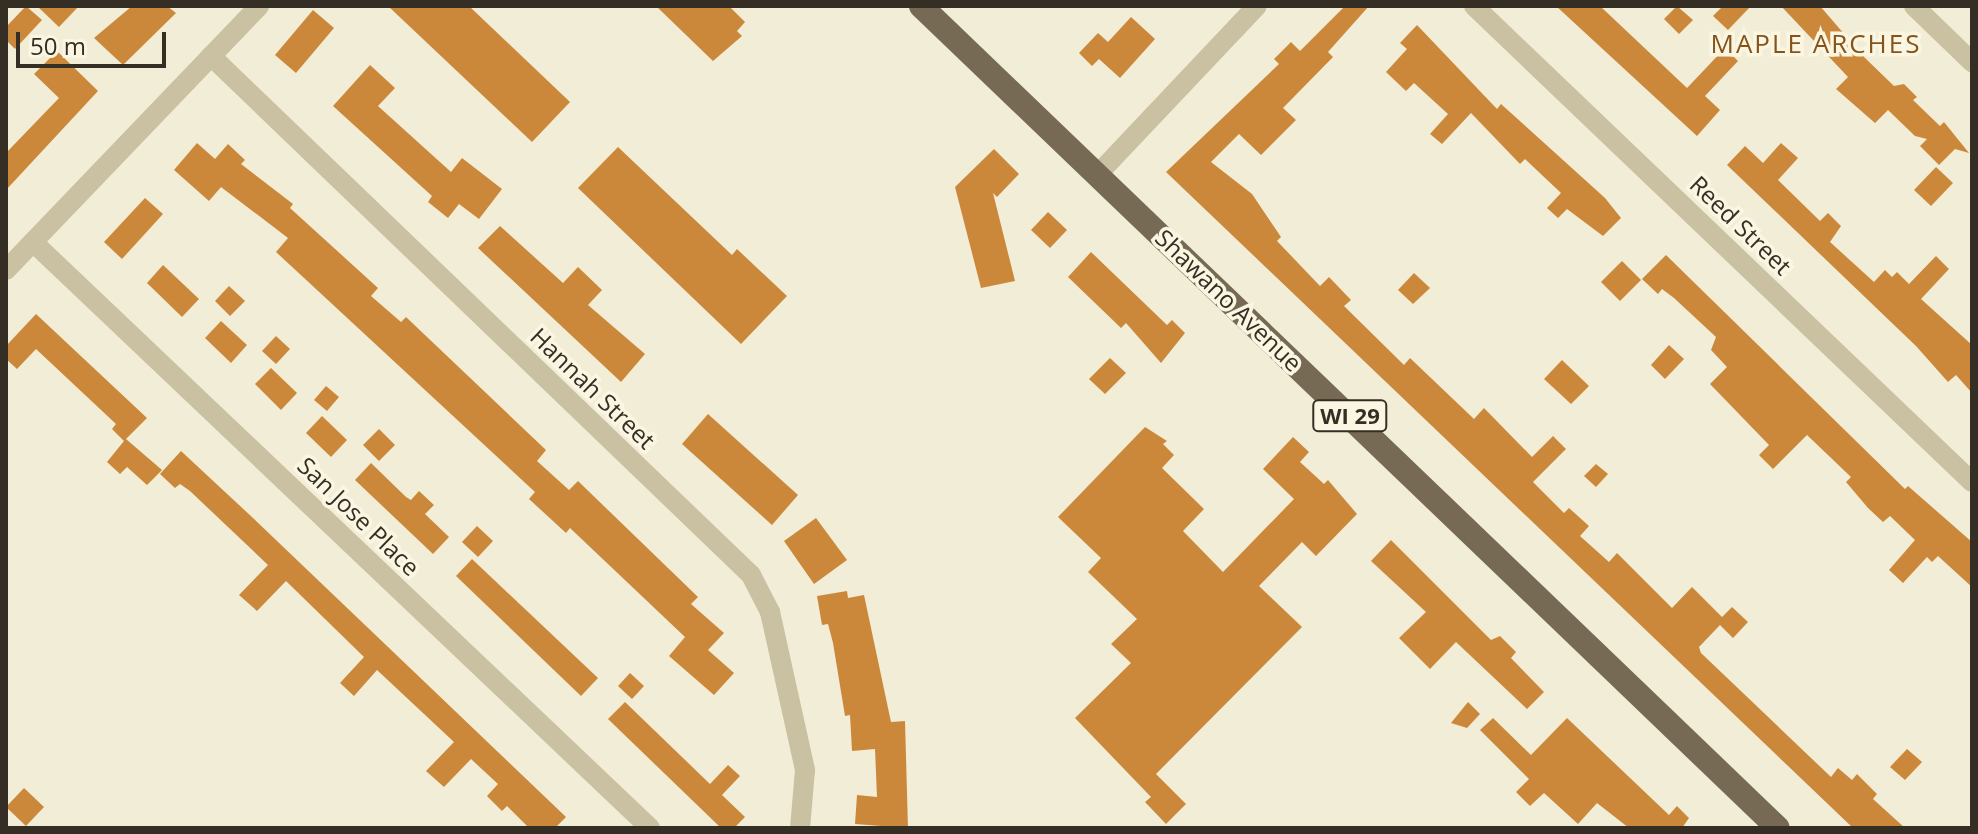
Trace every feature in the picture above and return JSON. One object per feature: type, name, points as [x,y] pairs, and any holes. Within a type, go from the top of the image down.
[{"type":"main road","name":"Shawano Avenue","points":[[921,6],[1778,828]]},
{"type":"street","points":[[6,270],[259,6]]},
{"type":"street","points":[[1098,174],[1257,6]]},
{"type":"street","name":"Reed Street","points":[[1474,6],[1972,482]]},
{"type":"street","points":[[1914,6],[1972,62]]},
{"type":"street","name":"Hannah Street","points":[[211,56],[751,575],[770,612],[805,770],[800,828]]},
{"type":"street","name":"San Jose Place","points":[[33,242],[650,828]]},
{"type":"building","points":[[26,6],[42,20],[15,49],[6,40],[6,27]]},
{"type":"building","points":[[37,6],[79,6],[59,27]]},
{"type":"building","points":[[132,6],[167,6],[176,13],[123,65],[94,38]]},
{"type":"building","points":[[388,6],[469,6],[570,102],[532,142]]},
{"type":"building","points":[[656,6],[729,6],[745,22],[737,31],[742,36],[713,61]]},
{"type":"building","points":[[1345,6],[1369,6],[1328,52],[1333,57],[1283,108],[1296,120],[1261,155],[1239,134],[1211,162],[1252,194],[1281,237],[1277,241],[1320,286],[1329,277],[1351,300],[1344,306],[1404,365],[1410,358],[1474,419],[1484,408],[1532,457],[1553,436],[1566,449],[1533,482],[1564,513],[1569,508],[1589,526],[1580,536],[1609,562],[1617,553],[1672,608],[1692,587],[1722,617],[1732,607],[1748,622],[1733,638],[1720,625],[1699,647],[1701,653],[1831,777],[1838,768],[1852,780],[1857,774],[1877,794],[1873,799],[1905,828],[1853,828],[1166,172],[1279,64],[1274,59],[1291,42],[1300,51]]},
{"type":"building","points":[[1556,6],[1600,6],[1687,88],[1725,48],[1738,61],[1705,96],[1720,110],[1697,136]]},
{"type":"building","points":[[1677,6],[1693,20],[1679,34],[1664,19]]},
{"type":"building","points":[[1723,6],[1751,6],[1728,30],[1713,16]]},
{"type":"building","points":[[1781,6],[1820,6],[1864,57],[1894,86],[1904,84],[1917,97],[1913,100],[1940,126],[1944,122],[1969,153],[1955,149],[1939,165],[1920,146],[1927,139],[1915,136],[1888,110],[1875,123],[1836,89],[1848,77]]},
{"type":"building","points":[[313,10],[334,28],[296,73],[275,55]]},
{"type":"building","points":[[1131,17],[1155,39],[1120,78],[1099,59],[1092,66],[1079,53],[1098,33],[1108,42]]},
{"type":"building","points":[[1417,25],[1497,109],[1501,104],[1605,198],[1621,218],[1603,236],[1567,209],[1558,218],[1547,208],[1561,193],[1525,159],[1520,164],[1471,113],[1442,144],[1430,134],[1448,114],[1414,83],[1406,91],[1386,72],[1407,49],[1400,43]]},
{"type":"building","points":[[57,51],[98,91],[6,190],[6,153],[59,98],[34,74]]},
{"type":"building","points":[[370,65],[395,88],[378,106],[451,172],[462,158],[502,189],[479,219],[459,204],[448,218],[428,202],[432,196],[333,106]]},
{"type":"building","points":[[197,143],[215,159],[228,144],[245,160],[241,164],[293,204],[290,208],[378,288],[371,296],[401,322],[406,317],[546,450],[537,461],[569,490],[578,481],[698,597],[691,604],[724,633],[708,650],[734,673],[714,695],[669,656],[685,637],[570,528],[566,533],[529,499],[535,492],[276,252],[288,238],[221,187],[209,201],[174,170]]},
{"type":"building","points":[[1781,143],[1798,158],[1778,180],[1820,221],[1828,213],[1841,226],[1830,242],[1874,282],[1885,270],[1892,277],[1897,272],[1909,284],[1936,256],[1949,269],[1921,299],[1972,345],[1972,393],[1956,375],[1948,382],[1916,346],[1727,165],[1745,146],[1763,163]]},
{"type":"building","points":[[618,147],[732,255],[737,249],[787,296],[741,344],[578,188]]},
{"type":"building","points":[[994,149],[1019,174],[997,197],[993,193],[1015,281],[981,288],[955,187]]},
{"type":"building","points":[[1936,167],[1953,183],[1931,206],[1914,190]]},
{"type":"building","points":[[145,198],[163,214],[122,259],[104,242]]},
{"type":"building","points":[[1048,212],[1067,230],[1050,248],[1031,230]]},
{"type":"building","points":[[500,226],[563,283],[578,267],[602,290],[588,305],[645,354],[621,382],[478,248]]},
{"type":"building","points":[[1091,252],[1167,325],[1172,320],[1185,333],[1161,363],[1126,323],[1121,328],[1068,277]]},
{"type":"building","points":[[1666,255],[1905,489],[1908,486],[1972,542],[1972,587],[1938,556],[1932,562],[1927,557],[1903,583],[1889,570],[1915,540],[1890,516],[1883,522],[1868,508],[1846,482],[1851,477],[1807,435],[1773,469],[1759,455],[1769,445],[1710,384],[1727,367],[1711,350],[1716,337],[1674,298],[1662,289],[1658,294],[1642,279]]},
{"type":"building","points":[[1622,261],[1641,280],[1620,301],[1601,282]]},
{"type":"building","points":[[163,265],[199,299],[182,317],[147,283]]},
{"type":"building","points":[[1414,273],[1430,288],[1413,304],[1398,290]]},
{"type":"building","points":[[229,286],[245,301],[230,316],[215,301]]},
{"type":"building","points":[[36,314],[147,418],[126,439],[162,470],[147,485],[127,467],[120,474],[107,462],[124,441],[112,429],[116,424],[36,349],[17,369],[6,359],[6,346]]},
{"type":"building","points":[[221,321],[247,345],[231,363],[205,338]]},
{"type":"building","points":[[276,336],[290,349],[276,364],[262,351]]},
{"type":"building","points":[[1669,345],[1684,359],[1665,379],[1651,365]]},
{"type":"building","points":[[1110,358],[1126,373],[1105,394],[1089,379]]},
{"type":"building","points":[[1562,360],[1589,386],[1571,404],[1544,379]]},
{"type":"building","points":[[271,368],[297,393],[281,410],[255,384]]},
{"type":"building","points":[[326,386],[339,397],[327,411],[314,400]]},
{"type":"building","points":[[708,414],[798,495],[772,525],[682,444]]},
{"type":"building","points":[[322,416],[347,440],[331,457],[306,433]]},
{"type":"building","points":[[1145,427],[1167,441],[1163,444],[1174,455],[1162,468],[1204,509],[1183,531],[1223,572],[1294,499],[1263,469],[1293,437],[1309,452],[1300,462],[1324,484],[1328,480],[1357,514],[1316,556],[1302,542],[1259,586],[1302,627],[1156,774],[1186,804],[1166,824],[1145,802],[1151,797],[1075,718],[1131,663],[1111,644],[1137,619],[1088,572],[1101,558],[1058,517]]},
{"type":"building","points":[[379,429],[395,445],[379,461],[363,445]]},
{"type":"building","points":[[181,451],[566,817],[555,828],[529,828],[507,806],[502,811],[487,796],[498,784],[471,759],[444,787],[426,771],[454,742],[377,670],[354,696],[340,683],[364,657],[286,581],[257,611],[239,595],[268,565],[190,491],[180,484],[175,488],[160,474]]},
{"type":"building","points":[[371,463],[406,497],[411,500],[419,491],[434,505],[425,514],[449,537],[433,554],[355,480]]},
{"type":"building","points":[[1596,464],[1608,474],[1596,487],[1584,476]]},
{"type":"building","points":[[816,518],[847,560],[814,584],[784,541]]},
{"type":"building","points":[[477,526],[493,541],[478,557],[462,542]]},
{"type":"building","points":[[1391,540],[1491,640],[1500,636],[1516,652],[1511,658],[1544,692],[1527,709],[1456,642],[1430,669],[1399,638],[1426,612],[1371,561]]},
{"type":"building","points":[[472,559],[598,678],[581,696],[456,576]]},
{"type":"building","points":[[847,591],[848,598],[864,595],[891,722],[905,721],[908,828],[855,824],[857,795],[877,797],[875,749],[852,751],[850,715],[845,716],[833,643],[828,624],[822,625],[817,596]]},
{"type":"building","points":[[630,673],[644,686],[632,699],[618,686]]},
{"type":"building","points":[[625,702],[710,784],[728,765],[740,776],[722,795],[745,817],[734,828],[721,828],[608,719]]},
{"type":"building","points":[[1468,702],[1480,714],[1467,728],[1451,723]]},
{"type":"building","points":[[1493,718],[1531,755],[1567,718],[1669,815],[1677,806],[1689,818],[1682,828],[1629,828],[1597,803],[1578,824],[1544,793],[1530,806],[1516,792],[1529,779],[1480,730]]},
{"type":"building","points":[[1907,749],[1922,762],[1905,780],[1890,767]]},
{"type":"building","points":[[24,788],[44,807],[26,826],[6,807]]},
{"type":"district","name":"MAPLE ARCHES","points":[[1816,44]]}]
